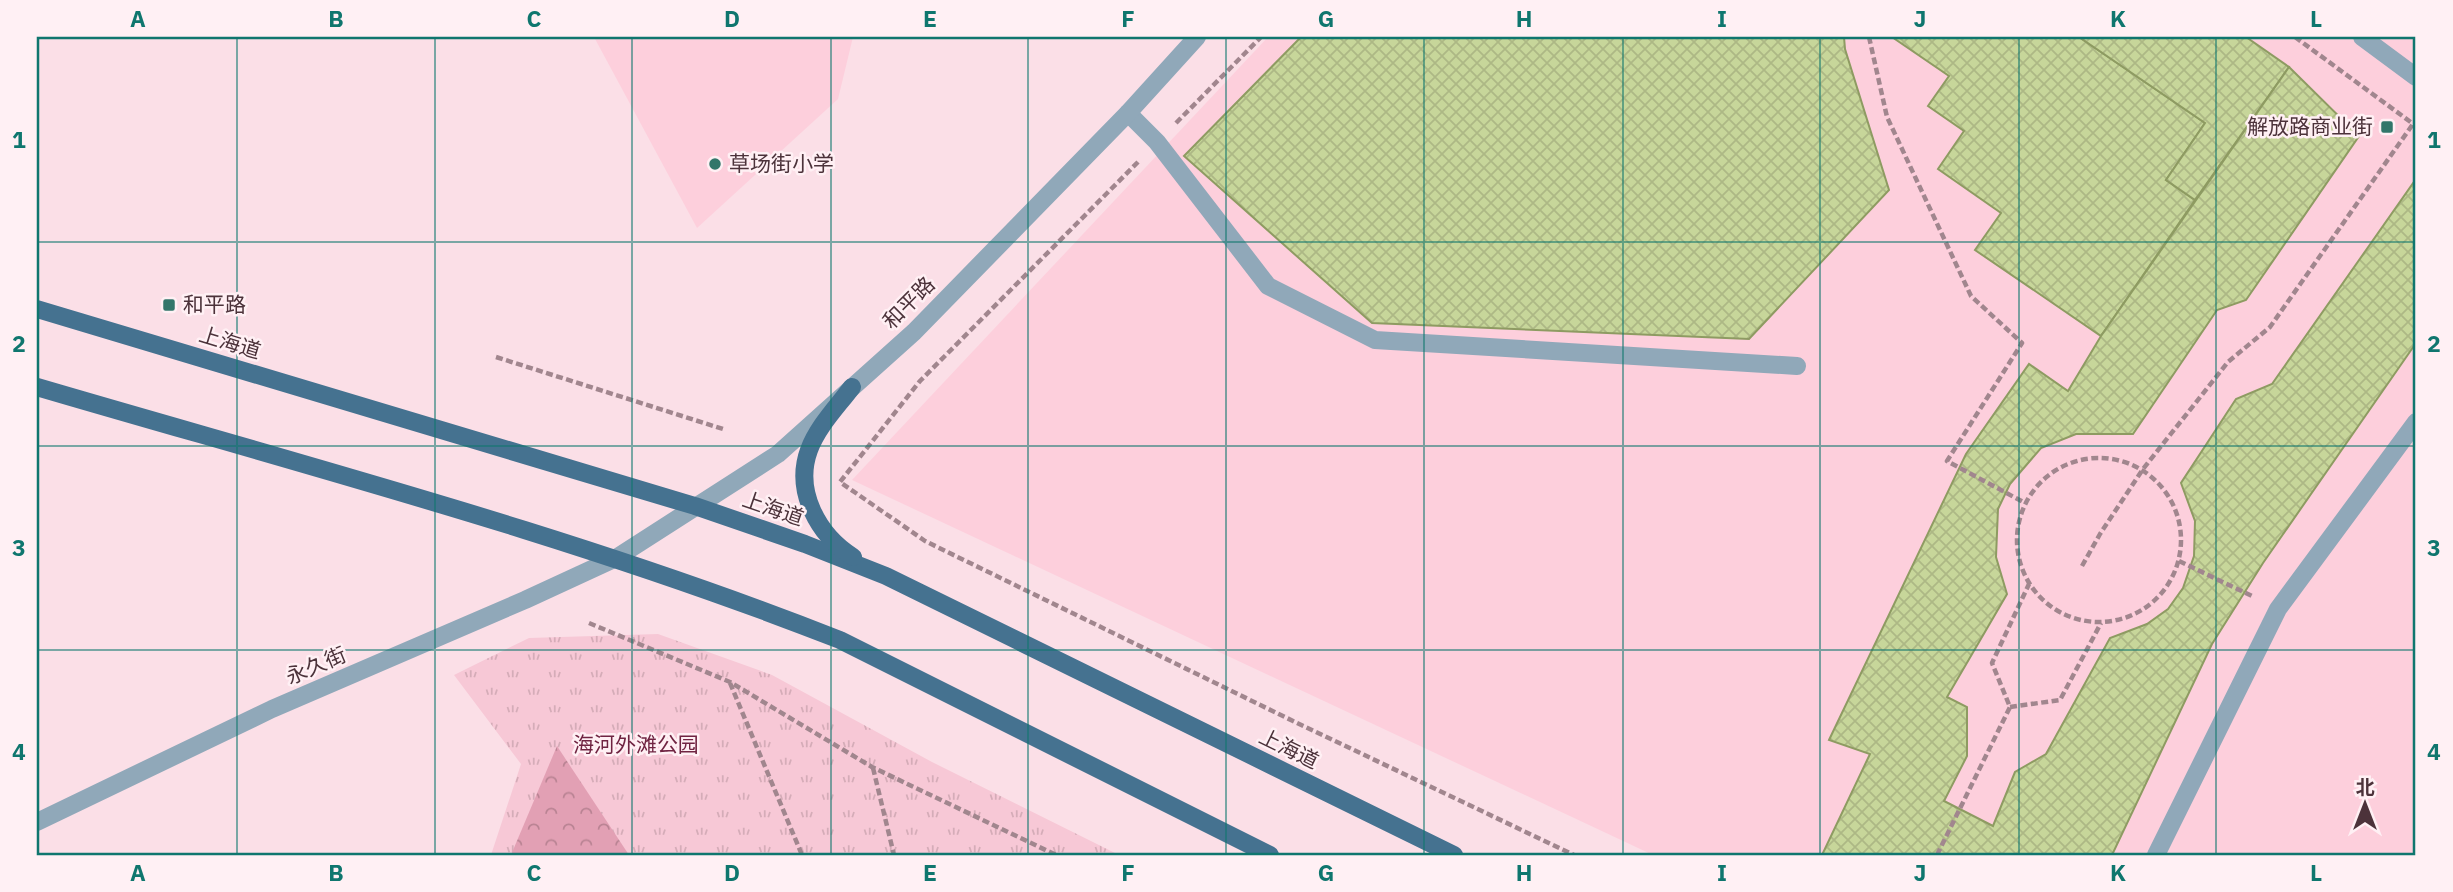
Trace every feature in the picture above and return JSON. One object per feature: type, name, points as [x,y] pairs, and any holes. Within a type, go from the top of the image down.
[{"type":"main road","name":"上海道","points":[[37,309],[695,506],[805,544],[886,576],[1454,855]]},
{"type":"main road","points":[[37,387],[452,507],[616,558],[767,611],[840,640],[1270,855]]},
{"type":"main road","points":[[852,387],[809,451],[804,478],[817,522],[830,538],[849,554],[886,576]]},
{"type":"street","name":"和平路","points":[[616,558],[778,454],[914,332],[1128,113],[1197,37]]},
{"type":"street","points":[[2362,37],[2416,77]]},
{"type":"street","points":[[1128,113],[1157,142],[1268,286],[1375,340],[1797,366]]},
{"type":"street","points":[[2156,855],[2278,609],[2416,422]]},
{"type":"street","name":"永久街","points":[[37,822],[272,709],[616,558]]},
{"type":"path","points":[[1261,37],[920,381],[840,482],[925,541],[1574,855]]},
{"type":"path","points":[[1869,37],[1887,117],[1971,296],[2022,343],[1947,461],[2025,503]]},
{"type":"path","points":[[2082,566],[2143,469],[2228,362],[2270,327],[2415,125],[2295,37]]},
{"type":"path","points":[[496,357],[723,429]]},
{"type":"path","points":[[2092,458],[2119,460],[2143,469],[2163,487],[2177,509],[2182,536],[2179,561],[2168,586],[2150,605],[2127,618],[2101,623],[2073,618],[2048,605],[2029,584],[2018,558],[2017,530],[2025,503],[2042,481],[2065,465],[2092,458]]},
{"type":"path","points":[[2179,561],[2278,609]]},
{"type":"path","points":[[1937,855],[2010,707],[1992,663],[2029,584]]},
{"type":"path","points":[[589,623],[730,682],[872,767],[1056,855]]},
{"type":"path","points":[[2010,707],[2060,700],[2101,623]]},
{"type":"path","points":[[730,682],[802,855]]},
{"type":"path","points":[[872,767],[894,855]]},
{"type":"shaded area","name":"草场街小学","points":[[594,37],[853,37],[838,99],[697,228]]},
{"type":"shaded area","points":[[1268,37],[2416,37],[2416,855],[1653,855],[852,480]]},
{"type":"green space","name":"海河外滩公园","points":[[658,634],[772,675],[932,762],[1119,855],[491,855],[521,764],[454,675],[529,638]]},
{"type":"green space","points":[[557,746],[629,855],[511,855]]},
{"type":"building","points":[[1301,37],[1844,37],[1845,49],[1889,190],[1749,339],[1372,323],[1184,156]]},
{"type":"building","points":[[1892,37],[2079,37],[2205,123],[2166,180],[2195,200],[2101,336],[1975,250],[2001,213],[1938,169],[1964,131],[1928,106],[1949,76]]},
{"type":"building","points":[[2079,37],[2246,37],[2289,67],[2195,200],[2166,180],[2205,123]]},
{"type":"building","points":[[2289,67],[2359,136],[2246,300],[2217,310],[2133,434],[2076,434],[2041,448],[2010,484],[1998,509],[1996,557],[2007,594],[1947,697],[1967,707],[1967,756],[1944,801],[1993,826],[2015,772],[2046,754],[2110,638],[2147,624],[2168,609],[2183,588],[2194,556],[2195,521],[2181,483],[2236,399],[2272,384],[2416,179],[2416,343],[2263,563],[2212,644],[2112,855],[1822,855],[1870,754],[1829,740],[1966,454],[2029,364],[2068,391],[2101,336]]},
{"type":"place","name":"解放路商业街","points":[[2387,127]]},
{"type":"place","name":"草场街小学","points":[[715,164]]},
{"type":"place","name":"和平路","points":[[169,305]]}]
